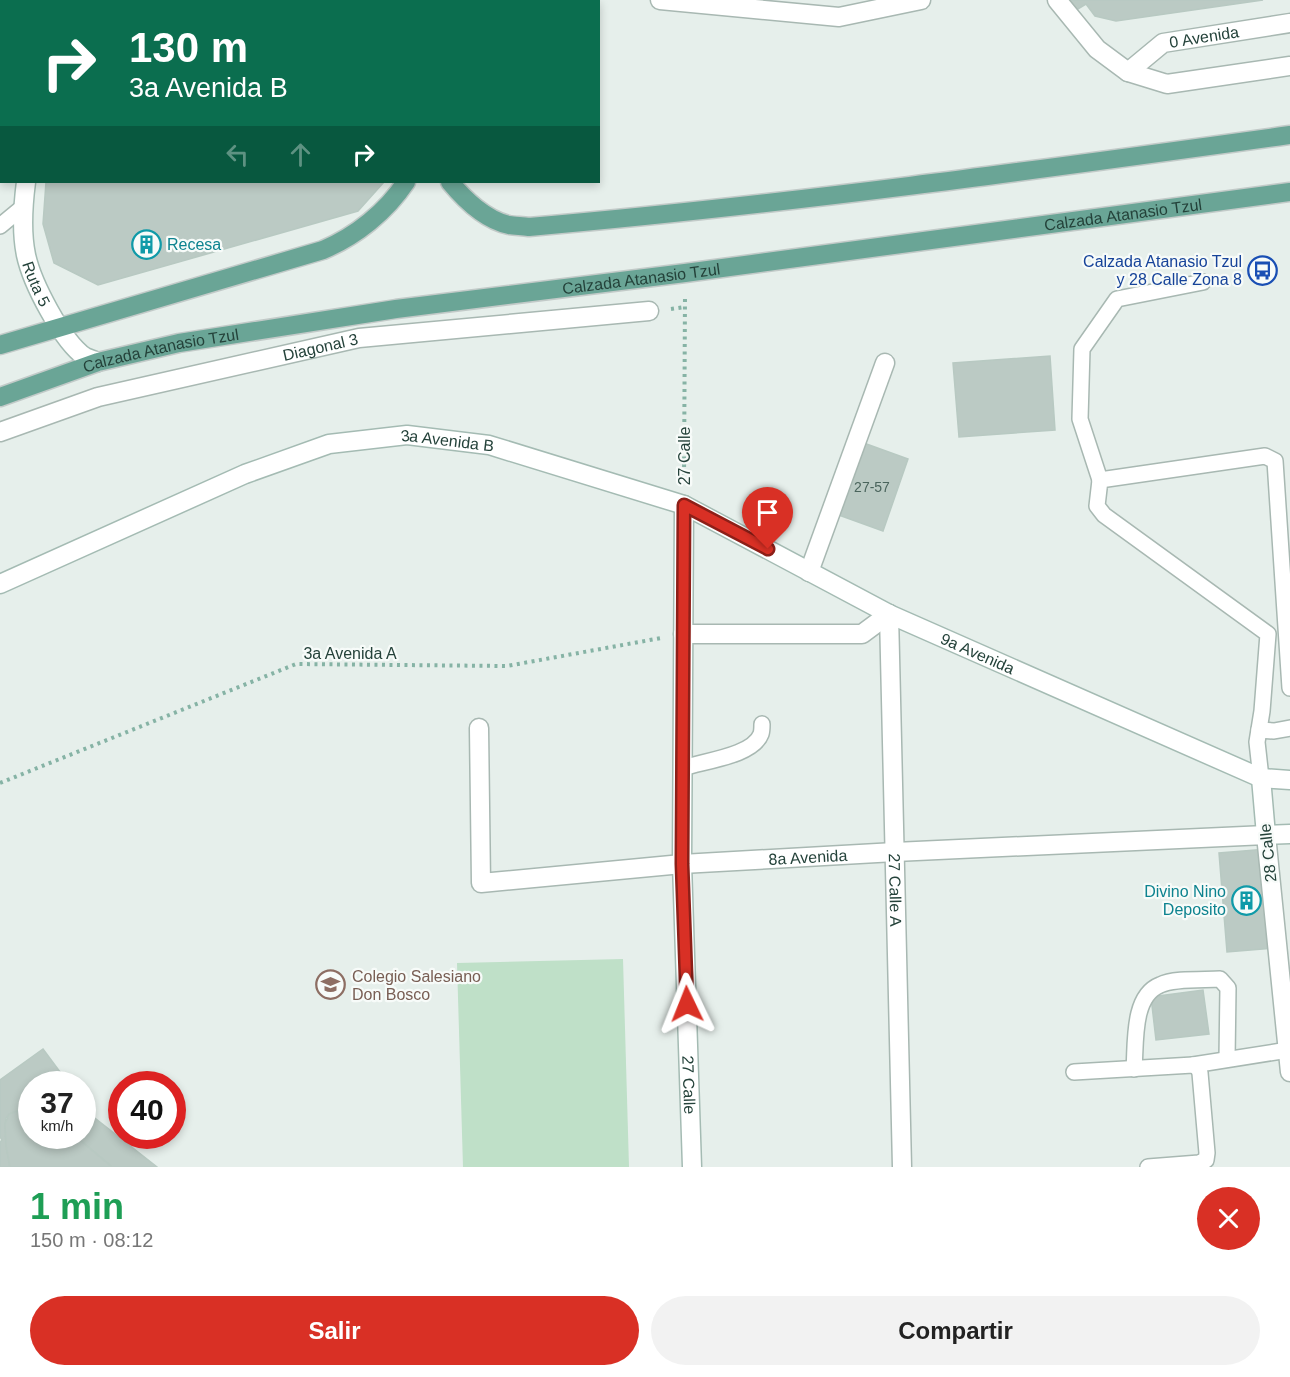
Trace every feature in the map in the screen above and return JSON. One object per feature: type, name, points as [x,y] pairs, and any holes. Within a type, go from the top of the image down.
[{"type":"main road","points":[[451,183],[483,213],[507,225],[529,227],[677,214],[1084,164],[1290,135]]},
{"type":"main road","points":[[0,345],[323,250],[344,241],[362,229],[405,183]]},
{"type":"main road","name":"Calzada Atanasio Tzul","points":[[0,397],[98,362],[179,343],[396,309],[685,273],[1290,192]]},
{"type":"street","points":[[660,0],[840,9],[921,0]]},
{"type":"street","points":[[1057,0],[1097,50],[1128,72],[1167,84],[1290,66]]},
{"type":"street","name":"0 Avenida","points":[[1128,72],[1163,44],[1290,23]]},
{"type":"street","name":"Ruta 5","points":[[26,183],[23,207],[26,254],[36,284],[73,346],[87,358],[98,362]]},
{"type":"street","name":"Diagonal 3","points":[[0,432],[98,397],[359,338],[649,311]]},
{"type":"street","points":[[809,572],[885,363]]},
{"type":"street","name":"3a Avenida B","points":[[0,584],[245,474],[329,444],[407,435],[489,445],[684,505],[889,614]]},
{"type":"street","name":"27 Calle","points":[[684,505],[682,864],[692,1167]]},
{"type":"street","points":[[683,634],[862,634],[889,614]]},
{"type":"street","name":"9a Avenida","points":[[889,614],[1261,778]]},
{"type":"street","name":"27 Calle A","points":[[889,614],[902,1167]]},
{"type":"street","name":"8a Avenida","points":[[478,728],[481,884],[682,864],[1290,834]]},
{"type":"street","points":[[1261,778],[1290,780]]},
{"type":"street","name":"28 Calle","points":[[1261,778],[1290,1072]]},
{"type":"lane","points":[[0,226],[23,207]]},
{"type":"lane","points":[[1203,282],[1117,299],[1082,349],[1080,419],[1100,480],[1097,506],[1104,515],[1268,634],[1257,742],[1261,778]]},
{"type":"lane","points":[[1100,480],[1265,456],[1275,461],[1290,688]]},
{"type":"lane","points":[[683,768],[703,761],[738,754],[751,746],[761,734],[762,724]]},
{"type":"lane","points":[[1259,730],[1274,731],[1290,728]]},
{"type":"lane","points":[[1134,1069],[1141,1002],[1148,991],[1161,984],[1186,981],[1220,979],[1228,988],[1227,1059]]},
{"type":"lane","points":[[1074,1072],[1193,1065],[1288,1050]]},
{"type":"lane","points":[[1148,1167],[1206,1161],[1200,1073],[1193,1065]]},
{"type":"path","name":"27 Calle","points":[[684,505],[685,320]]},
{"type":"path","name":"3a Avenida A","points":[[0,783],[296,664],[507,666],[683,634]]},
{"type":"green space","points":[[623,959],[629,1167],[463,1167],[457,963]]},
{"type":"building","points":[[1065,0],[1263,0],[1116,21],[1095,16],[1086,4],[1073,12]]},
{"type":"building","name":"Recesa","points":[[46,183],[383,183],[358,211],[98,285],[54,263],[43,224]]},
{"type":"building","points":[[1050,356],[1055,430],[959,437],[953,363]]},
{"type":"building","points":[[861,442],[908,459],[883,531],[836,514]]},
{"type":"building","name":"Divino Nino Deposito","points":[[1267,849],[1275,948],[1227,952],[1219,853]]},
{"type":"building","points":[[1203,990],[1209,1034],[1156,1040],[1151,997]]},
{"type":"building","points":[[43,1049],[59,1071],[18,1071],[18,1111],[9,1114],[5,1124],[10,1167],[0,1167],[0,1142],[2,1140],[0,1137],[0,1080]]},
{"type":"building","points":[[18,1111],[18,1149],[91,1149],[112,1167],[10,1167],[5,1124],[9,1114]]},
{"type":"building","points":[[96,1119],[108,1128],[108,1149],[134,1149],[157,1167],[112,1167],[91,1149],[96,1149]]},
{"type":"place","name":"Recesa","points":[[146,244]]},
{"type":"place","name":"Calzada Atanasio Tzul y 28 Calle Zona 8","points":[[1263,270]]},
{"type":"place","name":"Divino Nino Deposito","points":[[1247,900]]},
{"type":"place","name":"Colegio Salesiano Don Bosco","points":[[331,985]]},
{"type":"route","points":[[687,1004],[682,864],[684,505],[768,549]]}]
